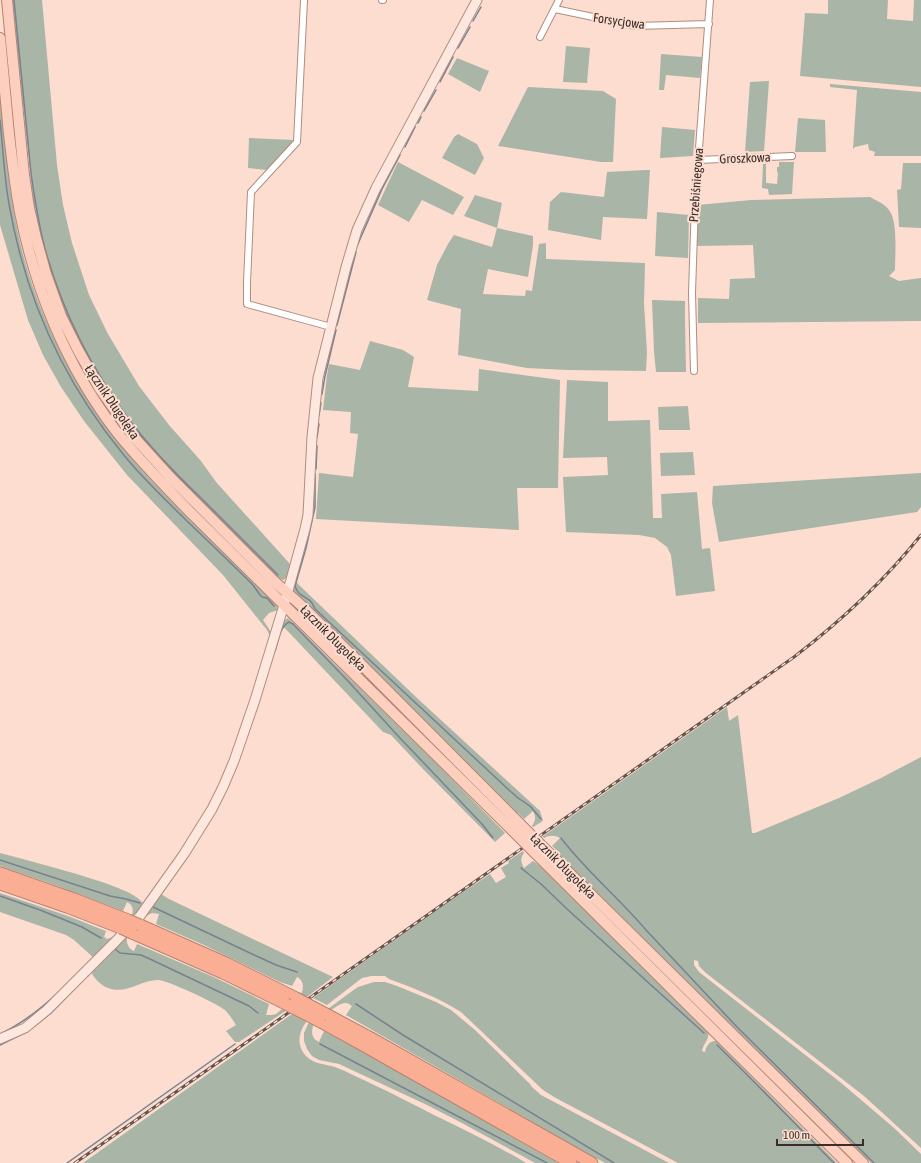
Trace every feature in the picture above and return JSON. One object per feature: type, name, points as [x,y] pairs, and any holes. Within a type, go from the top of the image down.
[{"type":"highway","points":[[0,873],[68,897],[136,929],[286,1004],[366,1047],[571,1163]]},
{"type":"highway","points":[[0,884],[67,907],[125,924]]},
{"type":"highway","points":[[136,929],[226,963],[296,998],[385,1045],[592,1163]]},
{"type":"main road","name":"Łącznik Długołęka","points":[[7,0],[22,156],[29,208],[36,238],[46,274],[69,332],[96,383],[113,409],[133,436],[171,478],[350,654],[517,828],[847,1163]]},
{"type":"main road","name":"Łącznik Długołęka","points":[[0,38],[12,159],[19,210],[26,240],[35,274],[48,311],[76,369],[92,396],[133,452],[204,528],[517,828]]},
{"type":"main road","name":"Łącznik Długołęka","points":[[540,851],[863,1163]]},
{"type":"street","points":[[304,0],[297,142],[251,192],[247,304],[331,327]]},
{"type":"street","points":[[0,1039],[24,1028],[47,1010],[140,916],[184,854],[212,809],[223,787],[234,761],[255,700],[301,545],[308,514],[312,437],[318,378],[346,267],[357,230],[376,188],[477,0]]},
{"type":"street","points":[[540,37],[560,0]]},
{"type":"street","name":"Przebiśniegowa","points":[[694,371],[692,293],[694,202],[710,0]]},
{"type":"street","name":"Forsycjowa","points":[[555,9],[636,26],[709,24]]},
{"type":"street","name":"Groszkowa","points":[[698,160],[792,156]]},
{"type":"green space","points":[[12,0],[42,0],[57,165],[63,205],[72,243],[89,295],[108,334],[139,386],[169,425],[201,461],[216,482],[290,564],[288,577],[283,580],[278,578],[204,506],[151,450],[134,430],[96,375],[75,336],[51,273],[34,208]]},
{"type":"green space","points":[[828,0],[888,0],[887,19],[913,21],[914,0],[921,0],[921,87],[800,76],[805,13],[828,14]]},
{"type":"green space","points":[[566,46],[590,48],[587,83],[563,82]]},
{"type":"green space","points":[[661,54],[702,57],[700,78],[666,75],[664,90],[659,90]]},
{"type":"green space","points":[[457,58],[489,71],[480,92],[448,74]]},
{"type":"green space","points":[[769,81],[764,151],[745,152],[750,82]]},
{"type":"green space","points":[[830,84],[921,92],[921,156],[874,156],[875,152],[869,150],[868,144],[855,147],[853,149],[857,90],[830,87]]},
{"type":"green space","points":[[528,87],[603,91],[616,99],[613,162],[601,162],[498,146]]},
{"type":"green space","points":[[0,95],[9,181],[16,223],[33,287],[60,350],[82,391],[108,429],[128,454],[149,478],[241,571],[271,599],[277,607],[278,610],[269,613],[263,620],[271,632],[270,636],[267,630],[223,575],[127,475],[84,421],[61,387],[43,355],[28,320],[0,225]]},
{"type":"green space","points":[[798,118],[825,120],[826,152],[795,152]]},
{"type":"green space","points":[[662,127],[695,130],[693,156],[660,158]]},
{"type":"green space","points":[[458,134],[477,144],[484,158],[475,175],[442,158],[454,137]]},
{"type":"green space","points":[[249,138],[294,140],[267,170],[248,168]]},
{"type":"green space","points":[[398,162],[464,197],[453,215],[422,200],[409,222],[378,205]]},
{"type":"green space","points":[[765,162],[766,183],[777,184],[777,167],[779,167],[779,162],[794,162],[792,194],[769,195],[768,189],[762,188],[763,164],[765,164]]},
{"type":"green space","points":[[903,163],[921,163],[921,228],[899,227],[897,190],[901,189]]},
{"type":"green space","points":[[650,170],[647,219],[603,217],[601,240],[548,230],[550,202],[561,192],[604,197],[607,172]]},
{"type":"green space","points":[[475,195],[502,203],[497,228],[464,216]]},
{"type":"green space","points":[[870,197],[881,203],[889,210],[894,222],[895,270],[889,276],[899,281],[921,278],[921,321],[698,323],[698,298],[729,299],[730,279],[755,278],[753,245],[696,246],[698,205],[751,200]]},
{"type":"green space","points":[[657,212],[689,215],[688,258],[655,256]]},
{"type":"green space","points":[[497,228],[533,236],[528,277],[488,269],[483,294],[525,296],[526,290],[532,291],[539,244],[546,243],[546,259],[645,263],[644,304],[647,352],[646,371],[527,368],[458,355],[461,309],[427,300],[437,265],[454,235],[492,247]]},
{"type":"green space","points":[[652,300],[685,301],[686,372],[656,372]]},
{"type":"green space","points":[[370,341],[403,350],[414,357],[408,387],[478,391],[479,369],[560,380],[558,488],[517,488],[519,530],[316,519],[319,473],[353,477],[358,434],[350,433],[351,412],[323,410],[329,364],[360,370]]},
{"type":"green space","points":[[567,380],[608,382],[608,421],[650,420],[653,518],[662,518],[661,494],[697,492],[702,549],[710,548],[715,591],[676,596],[671,555],[667,547],[655,538],[639,535],[566,532],[563,477],[608,475],[607,457],[563,458]]},
{"type":"green space","points":[[688,406],[690,430],[659,430],[658,407]]},
{"type":"green space","points":[[693,452],[695,475],[661,476],[660,453]]},
{"type":"green space","points":[[921,473],[921,507],[917,512],[719,542],[712,503],[713,486]]},
{"type":"green space","points":[[294,579],[417,698],[540,811],[543,821],[533,827],[535,815],[533,811],[524,819],[518,813],[517,814],[310,609],[307,604],[297,597],[293,589]]},
{"type":"green space","points":[[298,612],[300,613],[518,827],[515,829]]},
{"type":"green space","points":[[288,618],[505,833],[495,842],[391,735],[383,732],[281,624]]},
{"type":"green space","points":[[727,707],[729,721],[738,715],[752,833],[839,798],[921,757],[921,1148],[864,1096],[706,973],[699,966],[698,961],[694,960],[694,965],[699,972],[840,1082],[893,1127],[921,1154],[921,1163],[871,1163],[558,854],[559,852],[552,846],[560,838],[556,836],[542,837]]},
{"type":"green space","points":[[523,851],[524,853],[521,860],[524,868],[533,861],[540,866],[708,1032],[708,1037],[702,1051],[705,1052],[706,1048],[712,1041],[716,1041],[837,1163],[678,1163],[543,1090],[461,1012],[444,1002],[385,976],[371,976],[362,978],[327,1005],[313,998],[490,874],[496,883],[506,877],[501,868],[509,863],[508,861]]},
{"type":"green space","points":[[0,853],[64,870],[111,885],[133,895],[142,902],[143,906],[95,959],[74,940],[66,935],[0,912],[0,893],[68,916],[106,931],[104,937],[107,939],[113,937],[132,915],[133,909],[131,905],[127,902],[123,911],[0,866]]},
{"type":"green space","points":[[161,894],[333,977],[308,996],[239,1042],[235,1042],[226,1031],[236,1025],[231,1017],[225,1010],[203,998],[158,980],[145,982],[127,989],[115,990],[104,986],[97,981],[92,974],[94,968],[153,905]],"holes":[[[152,913],[159,914],[156,924],[204,945],[280,982],[292,986],[297,977],[301,980],[303,988],[302,992],[276,1014],[266,1015],[269,1004],[216,978],[137,944],[134,951],[131,949],[127,944],[127,938],[146,916]]]},
{"type":"green space","points":[[374,982],[385,982],[397,986],[436,1002],[451,1010],[475,1030],[541,1095],[669,1163],[605,1163],[346,1015],[352,1006],[348,1003],[342,1004],[333,1009],[313,1026],[312,1033],[315,1039],[319,1042],[324,1031],[558,1163],[535,1163],[427,1105],[339,1064],[319,1060],[312,1056],[304,1041],[304,1033],[308,1024],[358,987]]},
{"type":"green space","points":[[292,1014],[307,1021],[300,1034],[300,1044],[303,1053],[310,1059],[340,1069],[382,1088],[526,1163],[83,1163]]},
{"type":"waterway","points":[[14,0],[31,173],[42,236],[54,278],[80,340],[91,361],[115,399],[153,449],[278,575]]},
{"type":"waterway","points":[[473,21],[481,7]]},
{"type":"waterway","points":[[458,48],[470,27]]},
{"type":"waterway","points":[[440,82],[453,57]]},
{"type":"waterway","points":[[424,111],[436,90]]},
{"type":"waterway","points":[[418,123],[421,117]]},
{"type":"waterway","points":[[0,120],[7,194],[16,238],[25,272],[37,305],[65,368],[83,398],[123,454],[147,481],[253,585],[260,595],[267,598],[274,606]]},
{"type":"waterway","points":[[405,147],[415,127]]},
{"type":"waterway","points":[[357,246],[382,189],[400,155]]},
{"type":"waterway","points":[[337,325],[356,252]]},
{"type":"waterway","points":[[322,394],[336,330]]},
{"type":"waterway","points":[[319,415],[321,403]]},
{"type":"waterway","points":[[317,437],[319,424]]},
{"type":"waterway","points":[[316,469],[317,446]]},
{"type":"waterway","points":[[315,474],[315,507],[306,548],[295,586],[296,590],[310,601],[315,609],[510,791],[530,806],[541,819]]},
{"type":"waterway","points":[[275,651],[283,627],[289,622],[293,624],[482,824],[493,838]]},
{"type":"waterway","points":[[561,838],[581,862],[737,1027],[874,1163]]},
{"type":"waterway","points":[[0,860],[110,896],[140,903]]},
{"type":"waterway","points":[[521,868],[541,884],[704,1033]]},
{"type":"waterway","points":[[0,896],[82,927],[101,938]]},
{"type":"waterway","points":[[153,907],[276,965],[297,972]]},
{"type":"waterway","points":[[115,949],[120,953],[141,955],[249,1006],[258,1013]]},
{"type":"waterway","points":[[32,1028],[51,1013],[83,980]]},
{"type":"waterway","points":[[0,1034],[33,1014],[61,990]]},
{"type":"waterway","points":[[356,1004],[403,1035],[614,1163]]},
{"type":"waterway","points":[[0,1045],[22,1034]]},
{"type":"waterway","points":[[67,1163],[235,1044]]},
{"type":"waterway","points":[[320,1044],[547,1163]]},
{"type":"waterway","points":[[717,1045],[834,1163]]},
{"type":"railway","points":[[75,1163],[794,657],[861,600],[907,552],[921,535]]}]
